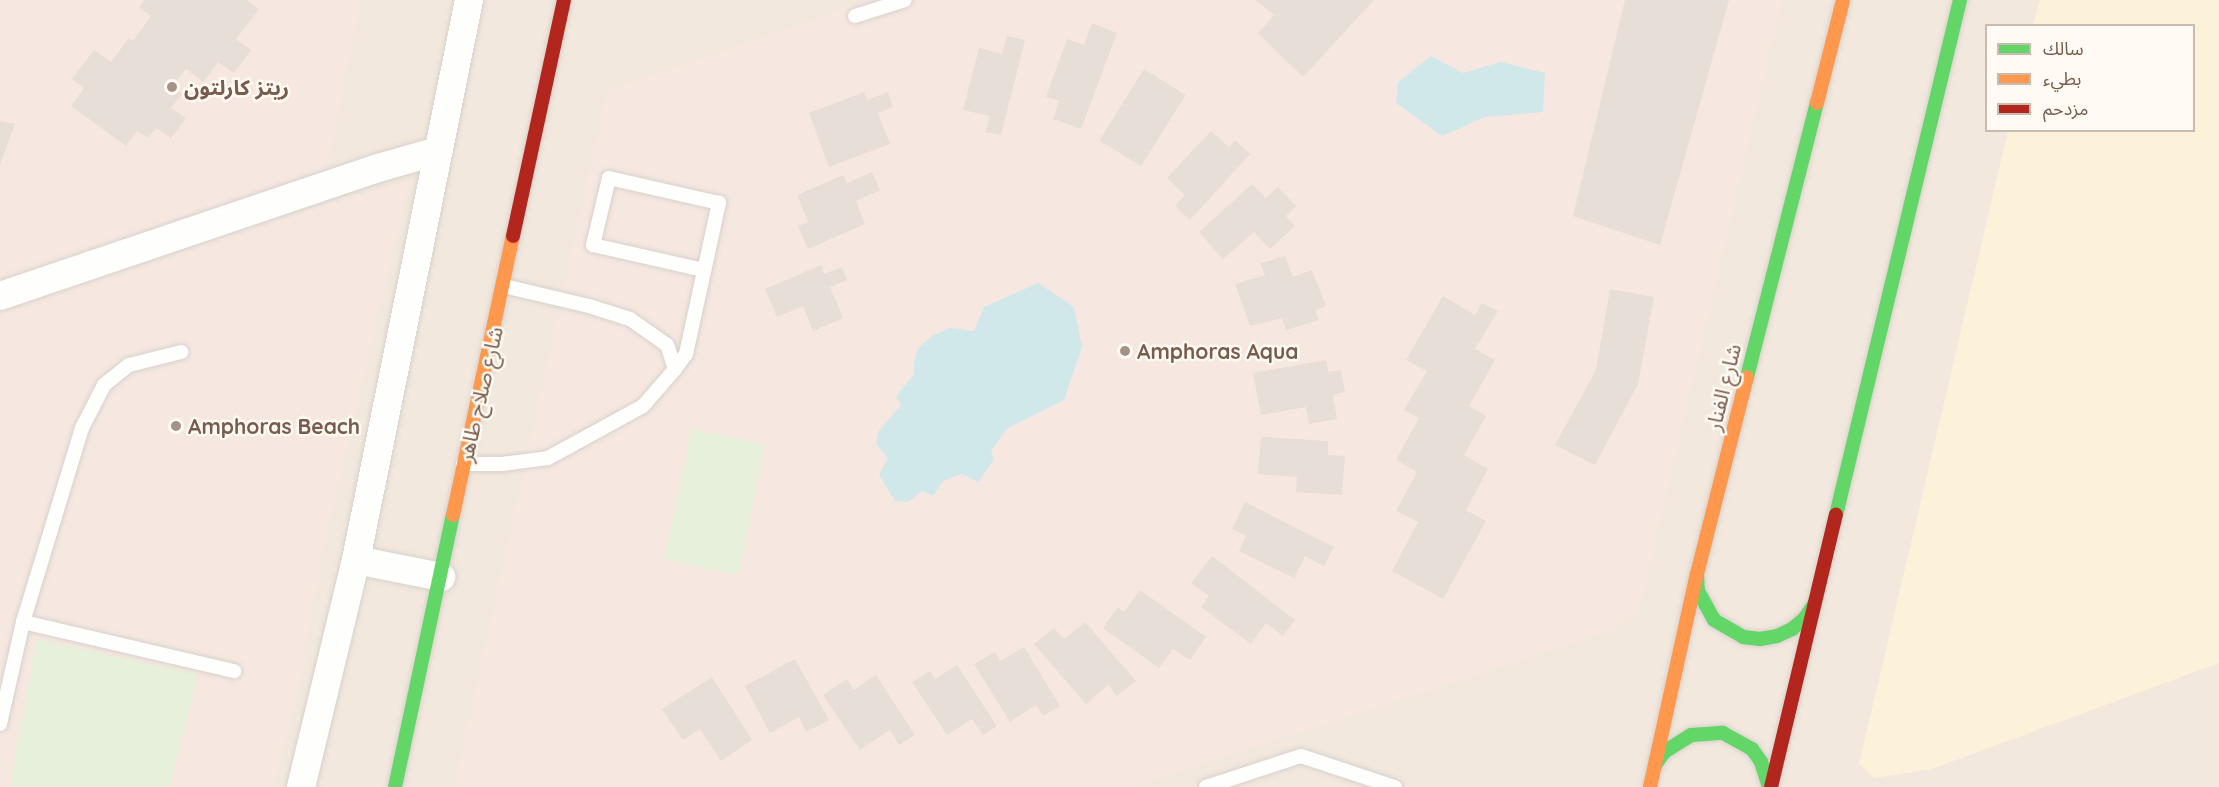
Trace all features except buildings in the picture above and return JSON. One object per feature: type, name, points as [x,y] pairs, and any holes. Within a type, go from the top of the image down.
[{"type":"main road","name":"شارع صلاح طاهر","points":[[395,787],[564,0]]},
{"type":"main road","name":"شارع الفنار","points":[[1650,787],[1697,574],[1843,0]]},
{"type":"main road","points":[[1770,787],[1960,0]]},
{"type":"main road","points":[[1697,574],[1698,591],[1704,606],[1714,620],[1727,630],[1743,637],[1760,639],[1777,636],[1792,629],[1805,618],[1814,604]]},
{"type":"main road","points":[[1655,765],[1664,752],[1691,735],[1707,732],[1723,733],[1752,749],[1761,762],[1770,787]]},
{"type":"street","points":[[301,787],[356,560],[469,0]]},
{"type":"street","points":[[0,296],[375,169],[438,151]]},
{"type":"street","points":[[356,560],[441,577]]},
{"type":"lane","points":[[855,16],[905,0]]},
{"type":"lane","points":[[463,464],[502,464],[548,458],[643,406],[686,354],[719,203],[609,178],[593,245],[704,270]]},
{"type":"lane","points":[[504,286],[589,306],[630,320],[667,345],[675,369]]},
{"type":"lane","points":[[0,724],[23,622],[82,428],[104,385],[129,365],[181,352]]},
{"type":"lane","points":[[23,622],[234,671]]},
{"type":"lane","points":[[1206,787],[1301,756],[1395,787]]},
{"type":"shaded area","points":[[0,0],[2219,0],[2219,787],[0,787]]},
{"type":"shaded area","name":"ريتز كارلتون","points":[[0,0],[361,0],[327,173],[0,288]]},
{"type":"shaded area","name":"Amphoras Aqua","points":[[871,0],[1782,0],[1639,611],[1611,631],[1131,787],[454,787],[607,91]]},
{"type":"shaded area","name":"Amphoras Beach","points":[[409,181],[322,556],[296,699],[273,787],[0,787],[0,296]]},
{"type":"green space","points":[[692,429],[765,445],[738,575],[664,559]]},
{"type":"green space","points":[[37,639],[198,674],[169,787],[10,787]]},
{"type":"sand","points":[[2040,0],[2219,0],[2219,663],[1932,769],[1874,778],[1859,764],[2008,132],[2195,132],[2195,24],[2033,24]]},
{"type":"water","points":[[1431,56],[1463,73],[1501,62],[1545,73],[1543,112],[1485,117],[1442,136],[1396,103],[1398,82]]},
{"type":"water","points":[[1038,283],[1074,307],[1082,347],[1064,400],[1008,428],[991,450],[994,459],[978,482],[962,474],[943,481],[933,496],[922,491],[908,502],[895,501],[879,475],[888,458],[876,444],[878,432],[901,405],[896,396],[914,375],[914,362],[918,348],[932,336],[950,328],[974,331],[984,307]]},
{"type":"traffic: fast","points":[[1836,515],[1960,0]]},
{"type":"traffic: fast","points":[[1747,377],[1817,103]]},
{"type":"traffic: fast","points":[[395,787],[453,515]]},
{"type":"traffic: fast","points":[[1697,574],[1698,591],[1714,620],[1743,637],[1760,639],[1777,636],[1792,629],[1805,618],[1814,604]]},
{"type":"traffic: fast","points":[[1655,765],[1664,752],[1691,735],[1723,733],[1752,749],[1761,762],[1769,787]]},
{"type":"traffic: slow","points":[[1817,103],[1843,0]]},
{"type":"traffic: slow","points":[[453,515],[513,236]]},
{"type":"traffic: slow","points":[[1650,787],[1697,574],[1747,377]]},
{"type":"traffic: jam","points":[[513,236],[564,0]]},
{"type":"traffic: jam","points":[[1771,787],[1836,515]]},
{"type":"place","name":"ريتز كارلتون","points":[[172,87]]},
{"type":"place","name":"Amphoras Aqua","points":[[1125,351]]},
{"type":"place","name":"Amphoras Beach","points":[[176,426]]}]
